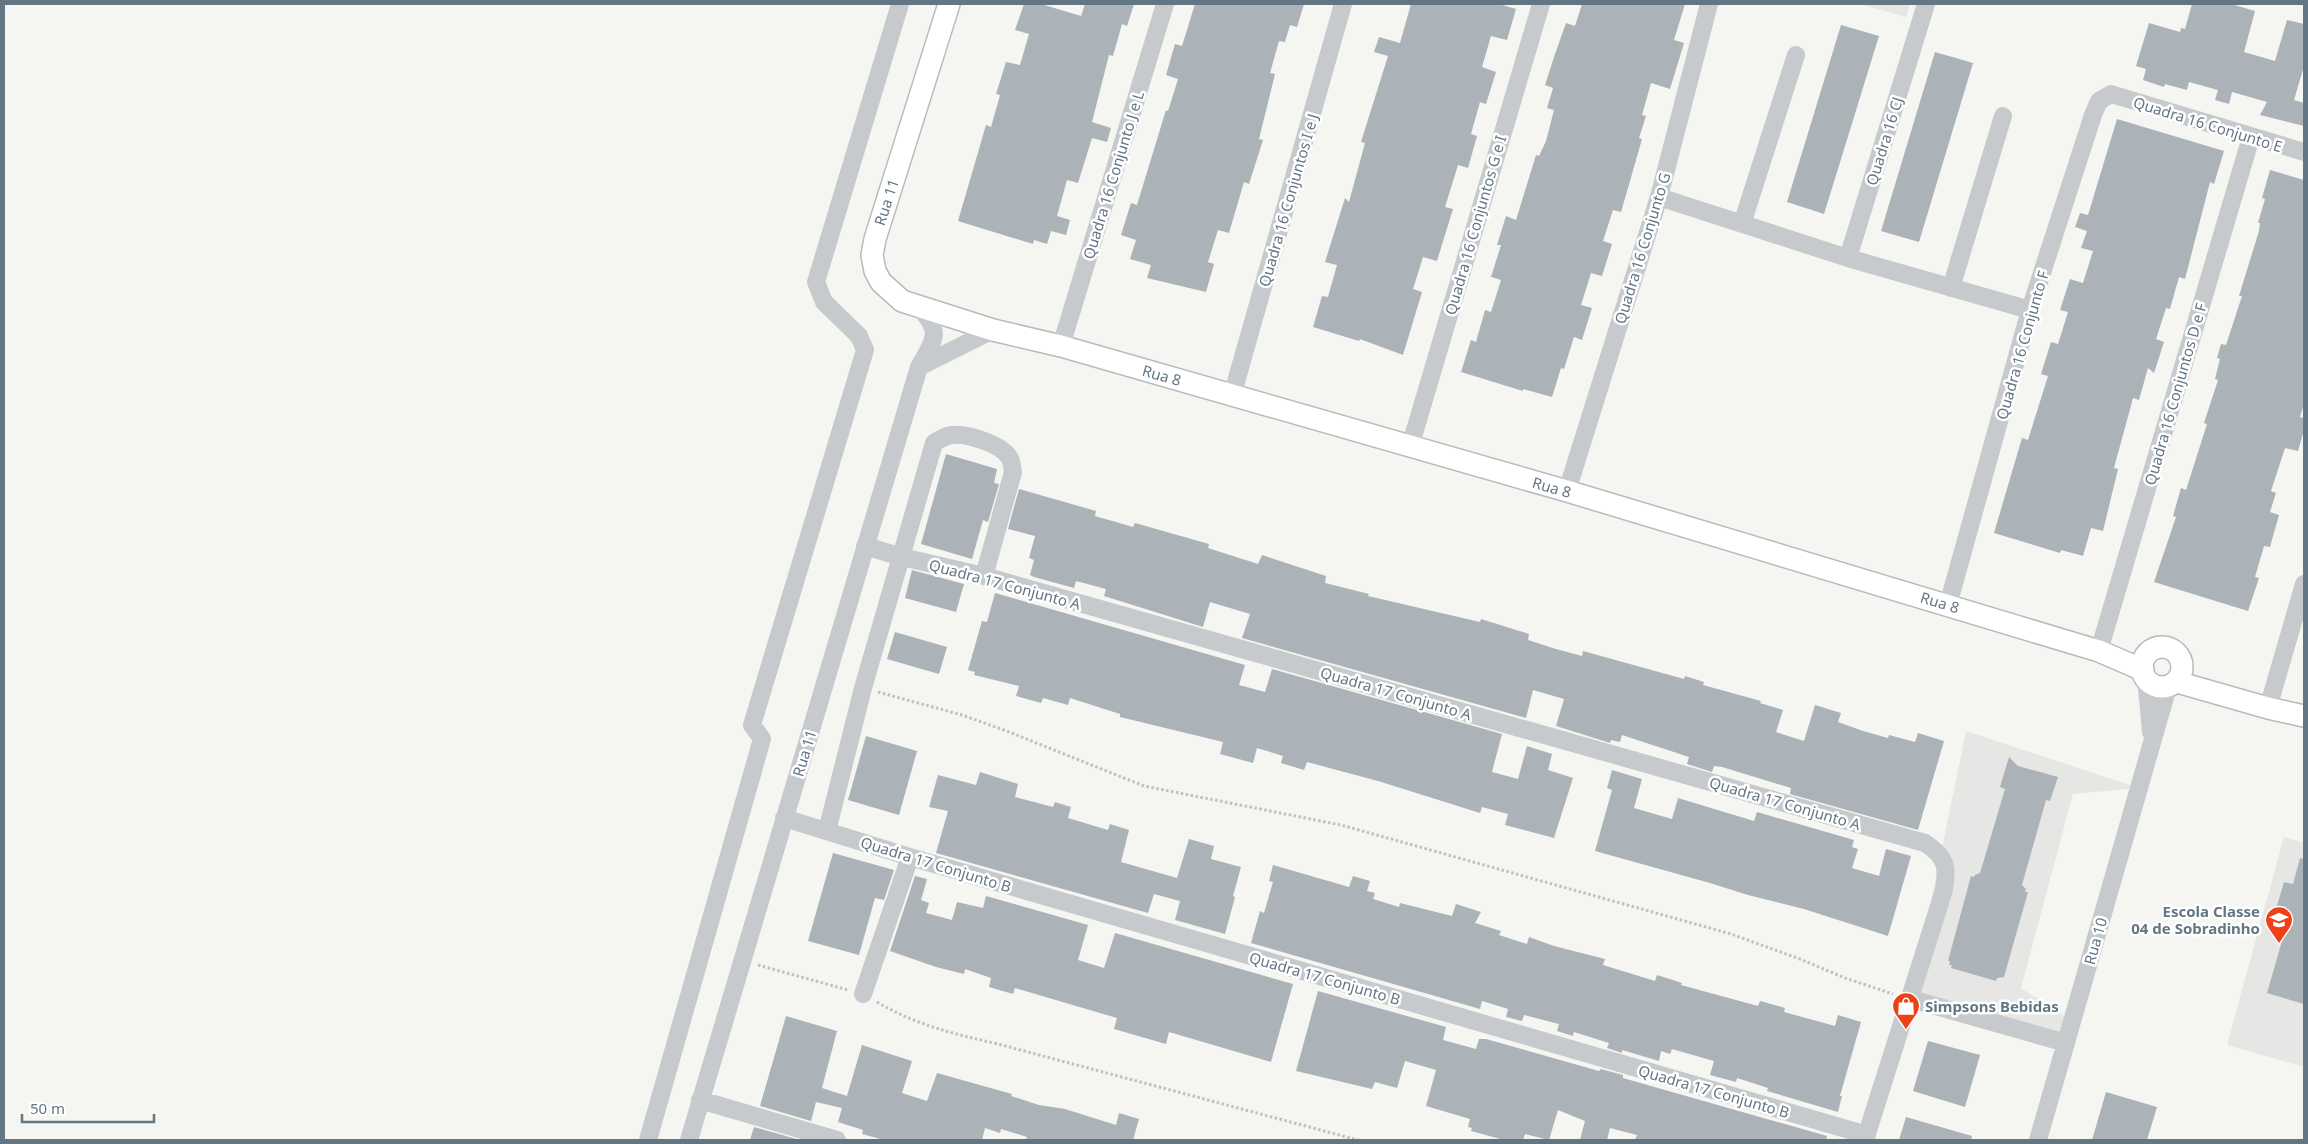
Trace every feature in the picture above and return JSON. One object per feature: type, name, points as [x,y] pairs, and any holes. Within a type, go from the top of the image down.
[{"type":"main road","name":"Rua 11","points":[[949,4],[874,239],[872,255],[875,271],[881,282],[902,301],[993,330]]},
{"type":"main road","name":"Rua 8","points":[[993,330],[1061,346],[1566,491],[2103,652],[2145,667],[2155,685],[2175,677]]},
{"type":"main road","points":[[2145,667],[2154,649],[2171,650],[2175,677],[2225,696],[2304,716]]},
{"type":"street","points":[[648,1140],[762,739],[752,725],[865,350],[859,336],[824,302],[816,282],[900,4]]},
{"type":"street","name":"Quadra 16 Conjunto J e L","points":[[1061,346],[1165,4]]},
{"type":"street","name":"Quadra 16 Conjuntos I e J","points":[[1232,396],[1343,4]]},
{"type":"street","name":"Quadra 16 Conjuntos G e I","points":[[1410,447],[1541,4]]},
{"type":"street","name":"Quadra 16 Conjunto G","points":[[1566,491],[1659,197],[1709,4]]},
{"type":"street","name":"Quadra 16 CJ","points":[[1848,258],[1926,4]]},
{"type":"street","points":[[1742,224],[1796,55]]},
{"type":"street","name":"Quadra 16 Conjunto E","points":[[2111,94],[2304,152]]},
{"type":"street","name":"Quadra 16 Conjunto F","points":[[1948,605],[2030,310],[2093,115],[2100,102],[2111,94]]},
{"type":"street","points":[[1951,288],[2003,116]]},
{"type":"street","name":"Quadra 16 Conjuntos D e F","points":[[2103,652],[2251,137]]},
{"type":"street","points":[[1659,197],[1848,258],[2030,310]]},
{"type":"street","name":"Rua 11","points":[[689,1140],[919,366],[934,339],[935,330],[929,318],[917,306]]},
{"type":"street","points":[[919,366],[993,330]]},
{"type":"street","points":[[827,831],[863,688],[934,443],[943,437],[955,434],[980,439],[1001,448],[1010,457],[1013,472],[984,576]]},
{"type":"street","name":"Quadra 17 Conjunto A","points":[[865,546],[902,557],[984,576],[1925,843],[1938,853],[1946,864],[1947,872],[1944,890],[1911,999]]},
{"type":"street","points":[[2268,708],[2304,584]]},
{"type":"street","name":"Rua 10","points":[[2145,667],[2152,742]]},
{"type":"street","name":"Rua 10","points":[[2038,1140],[2152,742],[2175,677]]},
{"type":"street","name":"Quadra 17 Conjunto B","points":[[784,818],[910,858],[1866,1138]]},
{"type":"street","points":[[863,994],[910,858]]},
{"type":"street","points":[[1866,1138],[1911,999],[2066,1043]]},
{"type":"street","points":[[700,1100],[837,1140]]},
{"type":"path","points":[[863,688],[971,718],[1144,786],[1341,825],[1731,934],[1846,978],[1911,999]]},
{"type":"path","points":[[742,960],[863,994],[896,1013],[944,1032],[998,1044],[1358,1140]]},
{"type":"shaded area","points":[[1861,4],[1910,4],[1906,17]]},
{"type":"shaded area","points":[[1966,731],[2139,788],[2073,794],[2021,988],[2072,1021],[2066,1043],[1911,999]]},
{"type":"shaded area","name":"Escola Classe 04 de Sobradinho","points":[[2284,837],[2304,843],[2304,1067],[2227,1045]]},
{"type":"building","points":[[1024,4],[1041,4],[1081,16],[1085,4],[1134,4],[1127,26],[1122,24],[1113,56],[1109,55],[1092,122],[1111,128],[1107,142],[1092,138],[1078,183],[1067,180],[1057,216],[1070,220],[1066,235],[1051,231],[1047,244],[1034,240],[1033,244],[958,221],[986,125],[991,127],[1000,95],[996,94],[1006,62],[1020,65],[1029,34],[1015,30]]},
{"type":"building","points":[[1195,4],[1304,4],[1297,27],[1290,25],[1285,42],[1279,41],[1270,73],[1275,74],[1259,139],[1263,140],[1249,184],[1244,182],[1229,233],[1218,230],[1208,262],[1214,264],[1206,292],[1147,278],[1151,265],[1130,259],[1136,240],[1121,235],[1131,203],[1137,205],[1166,110],[1168,111],[1178,79],[1166,75],[1175,44],[1182,46]]},
{"type":"building","points":[[1411,4],[1499,4],[1516,9],[1507,40],[1491,36],[1482,67],[1496,72],[1486,104],[1480,102],[1471,134],[1477,136],[1468,168],[1458,165],[1445,207],[1453,209],[1437,261],[1423,257],[1413,289],[1422,292],[1403,355],[1360,339],[1359,341],[1313,327],[1322,296],[1328,297],[1337,265],[1325,262],[1345,198],[1349,202],[1365,143],[1361,142],[1388,56],[1374,52],[1379,37],[1400,43]]},
{"type":"building","points":[[1582,4],[1685,4],[1674,40],[1684,43],[1670,89],[1651,83],[1642,115],[1646,116],[1639,138],[1642,139],[1621,212],[1613,210],[1603,241],[1612,244],[1602,276],[1591,273],[1581,305],[1592,308],[1582,340],[1574,337],[1564,369],[1561,368],[1552,397],[1523,389],[1523,391],[1461,372],[1471,340],[1476,342],[1485,310],[1491,312],[1501,280],[1491,277],[1501,245],[1497,245],[1506,216],[1516,220],[1536,155],[1539,156],[1546,141],[1554,110],[1547,108],[1553,88],[1545,85],[1555,54],[1566,23],[1575,26]]},
{"type":"building","points":[[2192,4],[2231,4],[2255,11],[2244,52],[2275,61],[2287,20],[2304,24],[2304,66],[2294,100],[2304,103],[2304,126],[2260,115],[2267,102],[2232,92],[2229,104],[2215,100],[2218,90],[2189,82],[2187,90],[2165,84],[2164,87],[2143,80],[2146,69],[2136,66],[2149,23],[2180,32],[2181,28],[2185,29]]},
{"type":"building","points":[[1841,25],[1879,36],[1824,214],[1787,202]]},
{"type":"building","points":[[1935,52],[1973,63],[1919,242],[1881,231]]},
{"type":"building","points":[[2117,119],[2224,151],[2214,184],[2210,182],[2185,279],[2179,277],[2170,309],[2166,308],[2156,339],[2164,342],[2154,373],[2148,368],[2139,400],[2133,398],[2114,468],[2118,469],[2103,531],[2091,528],[2083,556],[2061,550],[2060,553],[1994,533],[2022,438],[2028,440],[2048,376],[2041,374],[2051,342],[2058,344],[2068,312],[2060,310],[2070,279],[2083,283],[2093,251],[2081,248],[2087,231],[2075,227],[2080,213],[2088,215]]},
{"type":"building","points":[[2270,170],[2304,180],[2304,404],[2300,417],[2304,418],[2304,430],[2298,451],[2285,448],[2271,491],[2276,493],[2270,512],[2279,515],[2270,547],[2264,546],[2255,577],[2259,578],[2248,611],[2154,582],[2176,517],[2173,516],[2181,488],[2186,490],[2207,424],[2204,423],[2218,380],[2215,379],[2220,359],[2217,358],[2221,344],[2226,345],[2242,296],[2239,296],[2259,231],[2260,223],[2258,223],[2265,199],[2262,198]]},
{"type":"building","points":[[946,454],[997,469],[994,483],[999,484],[988,522],[983,520],[972,559],[921,544]]},
{"type":"building","points":[[1019,489],[1096,511],[1095,516],[1133,527],[1135,523],[1209,544],[1208,548],[1258,564],[1262,555],[1326,576],[1325,583],[1369,594],[1368,596],[1480,622],[1481,619],[1529,634],[1528,640],[1556,649],[1582,656],[1583,651],[1684,679],[1685,676],[1704,682],[1703,685],[1761,701],[1760,703],[1783,710],[1776,732],[1804,741],[1815,705],[1841,713],[1838,722],[1888,738],[1889,735],[1915,742],[1918,733],[1944,741],[1918,830],[1790,794],[1791,788],[1722,767],[1714,766],[1712,772],[1687,764],[1689,757],[1622,735],[1620,742],[1611,740],[1610,743],[1556,726],[1564,699],[1533,690],[1526,718],[1242,638],[1250,614],[1210,602],[1203,627],[1104,596],[1106,589],[1076,581],[1074,588],[1034,577],[1030,575],[1034,560],[1029,558],[1035,536],[1008,529]]},
{"type":"building","points":[[912,570],[964,584],[956,612],[905,598]]},
{"type":"building","points":[[995,593],[1245,665],[1239,685],[1265,692],[1272,669],[1502,734],[1492,772],[1518,779],[1527,746],[1552,754],[1548,770],[1573,778],[1554,838],[1505,825],[1508,814],[1482,807],[1480,813],[1378,781],[1307,762],[1304,770],[1281,763],[1283,756],[1257,748],[1253,763],[1220,754],[1223,742],[1120,717],[1120,714],[1070,698],[1068,705],[1043,698],[1041,703],[1016,696],[1019,686],[974,675],[975,672],[968,670],[982,621],[987,622]]},
{"type":"building","points":[[895,632],[947,647],[939,674],[887,659]]},
{"type":"building","points":[[866,736],[917,751],[899,815],[848,800]]},
{"type":"building","points":[[2009,757],[2018,766],[2058,777],[2050,801],[2046,800],[2022,885],[2026,889],[2025,892],[2028,892],[2004,977],[1997,978],[1996,981],[1951,968],[1952,965],[1949,965],[1950,961],[1948,961],[1971,876],[1974,877],[1980,873],[2005,789],[2000,787]]},
{"type":"building","points":[[1612,770],[1642,779],[1634,808],[1672,819],[1678,798],[1754,821],[1757,812],[1854,840],[1852,847],[1858,849],[1852,868],[1879,876],[1886,849],[1911,856],[1888,936],[1804,909],[1595,851],[1612,790],[1607,788]]},
{"type":"building","points":[[980,772],[1018,784],[1015,797],[1053,807],[1055,802],[1071,807],[1068,818],[1108,830],[1110,824],[1129,830],[1121,862],[1177,878],[1189,839],[1214,846],[1211,859],[1241,867],[1225,934],[1175,920],[1180,901],[1154,894],[1148,913],[936,853],[948,811],[929,807],[938,775],[976,785]]},
{"type":"building","points":[[833,853],[894,870],[884,900],[875,898],[859,955],[808,941]]},
{"type":"building","points":[[2300,858],[2304,859],[2304,1004],[2267,993],[2290,913],[2276,909],[2284,882],[2293,884]]},
{"type":"building","points":[[1273,865],[1349,887],[1353,876],[1370,881],[1367,891],[1375,893],[1373,899],[1399,907],[1400,903],[1452,916],[1456,904],[1481,912],[1475,923],[1501,931],[1499,935],[1527,944],[1529,937],[1554,946],[1605,959],[1603,965],[1655,981],[1657,975],[1682,983],[1681,985],[1758,1006],[1760,1001],[1785,1008],[1784,1012],[1835,1026],[1838,1015],[1861,1022],[1840,1096],[1842,1096],[1838,1112],[1767,1091],[1768,1088],[1737,1078],[1736,1082],[1710,1075],[1714,1061],[1672,1049],[1670,1054],[1661,1051],[1659,1061],[1622,1050],[1622,1053],[1607,1048],[1609,1043],[1574,1032],[1573,1036],[1557,1031],[1559,1024],[1524,1015],[1522,1021],[1506,1017],[1508,1009],[1482,1001],[1480,1009],[1251,943],[1260,911],[1264,913],[1273,882],[1269,881]]},
{"type":"building","points":[[915,876],[927,879],[921,900],[929,903],[926,913],[952,920],[957,902],[983,908],[986,896],[1088,925],[1078,960],[1104,968],[1115,933],[1293,984],[1271,1062],[1169,1032],[1166,1044],[1114,1029],[1117,1018],[1015,988],[1013,994],[989,987],[991,978],[965,969],[964,974],[936,967],[890,951]]},
{"type":"building","points":[[1318,991],[1446,1027],[1443,1040],[1476,1049],[1479,1039],[1486,1039],[1599,1071],[1601,1069],[1623,1075],[1623,1078],[1827,1136],[1826,1140],[1635,1140],[1637,1135],[1610,1128],[1607,1140],[1580,1140],[1585,1121],[1558,1110],[1549,1140],[1525,1134],[1523,1140],[1504,1140],[1471,1131],[1472,1128],[1468,1127],[1470,1119],[1426,1106],[1436,1070],[1405,1061],[1397,1088],[1375,1082],[1372,1089],[1296,1071]]},
{"type":"building","points":[[786,1016],[837,1031],[822,1088],[847,1096],[862,1045],[912,1061],[902,1093],[927,1101],[937,1073],[1012,1094],[1011,1096],[1039,1105],[1065,1109],[1116,1125],[1119,1113],[1139,1119],[1133,1140],[1026,1140],[1027,1137],[1001,1129],[1000,1133],[985,1128],[982,1140],[884,1140],[862,1134],[863,1130],[838,1122],[842,1108],[816,1102],[811,1121],[760,1106]]},
{"type":"building","points":[[1928,1041],[1980,1055],[1965,1107],[1913,1091]]},
{"type":"building","points":[[2106,1092],[2157,1107],[2147,1140],[2092,1140]]},
{"type":"building","points":[[1906,1117],[1972,1136],[1971,1140],[1899,1140]]},
{"type":"building","points":[[754,1127],[800,1140],[750,1140]]},
{"type":"place","name":"Escola Classe 04 de Sobradinho","points":[[2279,944]]},
{"type":"place","name":"Simpsons Bebidas","points":[[1906,1030]]}]
